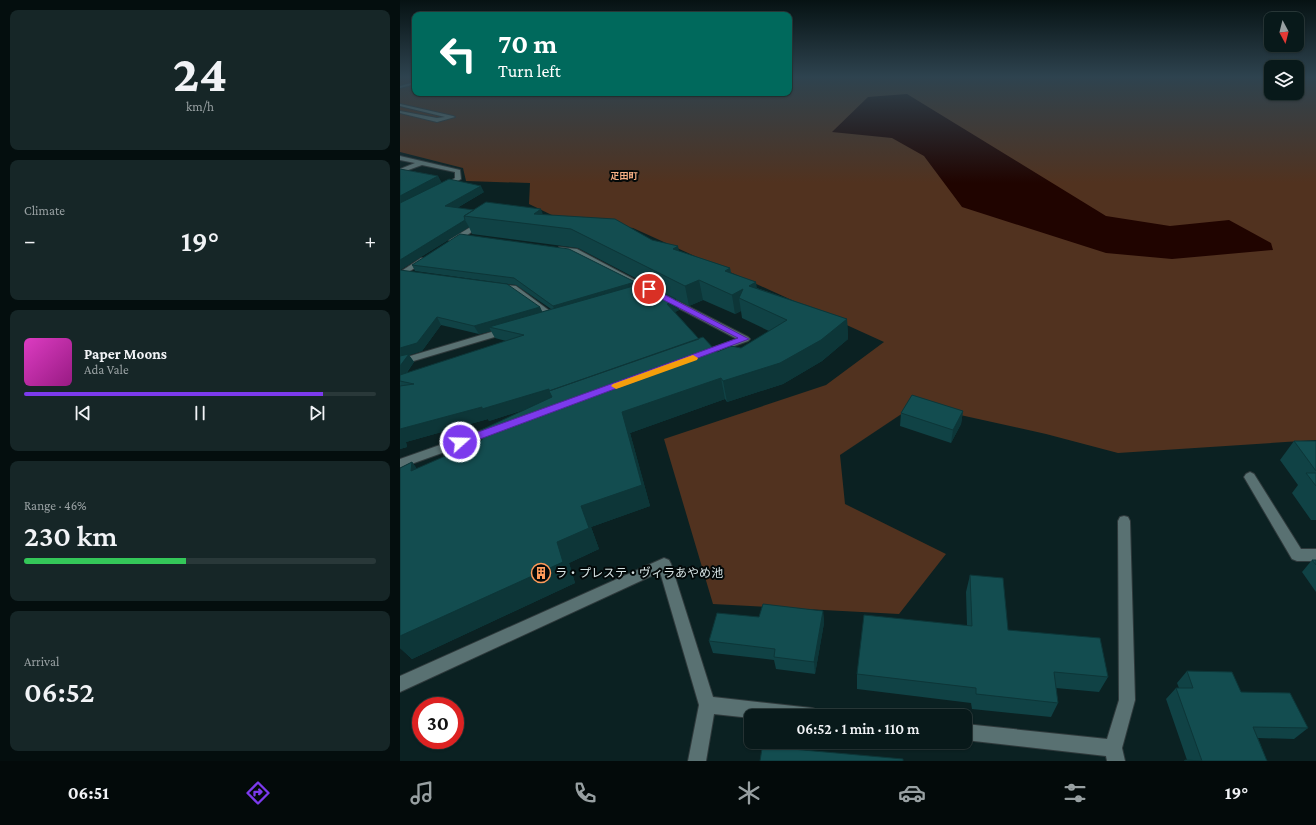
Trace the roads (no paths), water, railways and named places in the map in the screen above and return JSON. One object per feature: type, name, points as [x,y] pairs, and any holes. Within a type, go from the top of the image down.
[{"type":"street","points":[[402,113],[437,120],[453,117],[428,113]]},
{"type":"street","points":[[400,158],[458,171],[458,179],[438,189]]},
{"type":"street","points":[[400,171],[421,163]]},
{"type":"street","points":[[448,244],[489,218]]},
{"type":"street","points":[[460,236],[475,238]]},
{"type":"street","points":[[551,248],[574,251],[745,339],[693,358]]},
{"type":"street","points":[[402,274],[429,256]]},
{"type":"street","points":[[402,274],[419,275]]},
{"type":"street","points":[[489,284],[512,288],[558,316],[540,321]]},
{"type":"street","points":[[634,294],[649,289]]},
{"type":"street","points":[[400,362],[513,329]]},
{"type":"street","points":[[400,464],[505,426]]},
{"type":"street","points":[[1250,477],[1297,555],[1316,555]]},
{"type":"street","points":[[972,733],[1115,754],[1126,700],[1124,521]]},
{"type":"street","points":[[400,684],[664,564],[707,705],[697,761]]},
{"type":"street","points":[[707,705],[745,709]]},
{"type":"place","name":"ラ・プレステ・ヴィラあやめ池","points":[[541,573]]},
{"type":"district","name":"疋田町","points":[[624,176]]}]
